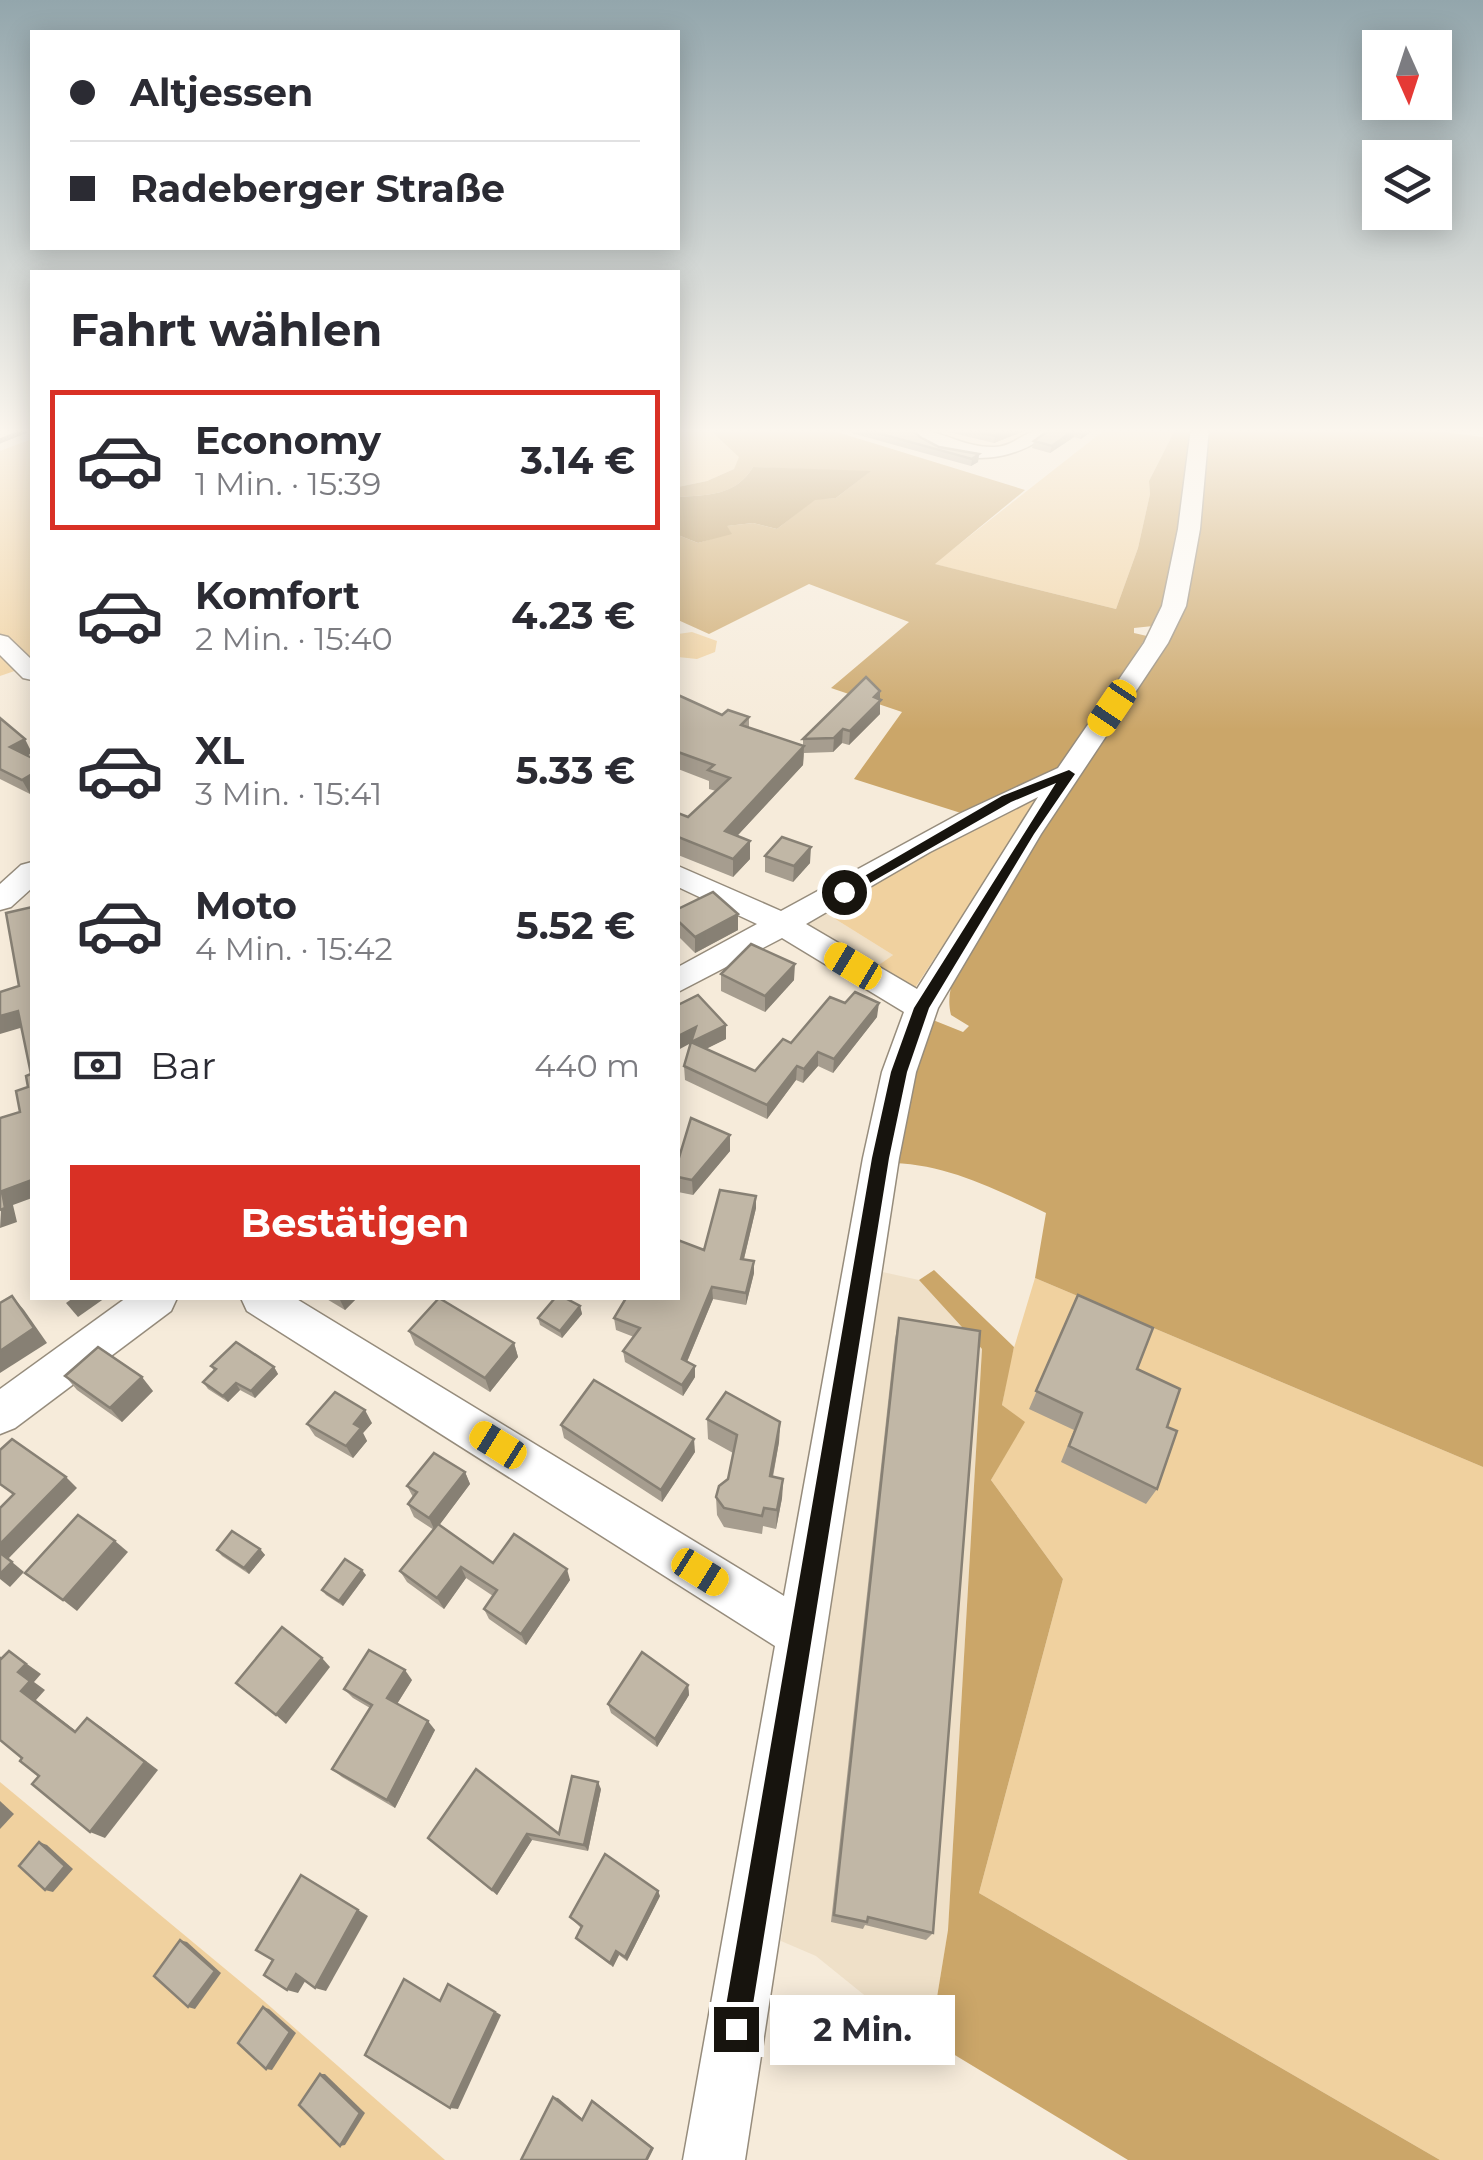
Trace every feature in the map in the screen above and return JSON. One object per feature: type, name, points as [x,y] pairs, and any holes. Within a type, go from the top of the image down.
[{"type":"street","points":[[714,2160],[899,1072],[922,1008],[1027,834],[1156,643],[1174,606],[1189,529]]},
{"type":"street","points":[[680,980],[1007,799],[1069,774]]},
{"type":"street","points":[[0,900],[30,874]]},
{"type":"street","points":[[680,876],[785,925],[922,1008]]},
{"type":"street","points":[[0,1414],[154,1300]]},
{"type":"street","points":[[264,1300],[802,1635]]},
{"type":"shaded area","points":[[0,529],[30,529],[30,666],[0,676]]},
{"type":"shaded area","points":[[680,529],[729,529],[732,534],[698,543],[680,536]]},
{"type":"shaded area","points":[[728,529],[978,529],[935,564],[1116,609],[1142,529],[1180,529],[1172,586],[1153,626],[1134,628],[1134,633],[1147,636],[1061,770],[964,814],[854,779],[902,712],[831,688],[909,622],[809,584],[709,634],[680,621],[680,536],[698,543],[731,533]]},
{"type":"shaded area","points":[[979,529],[1142,529],[1116,609],[934,564]]},
{"type":"shaded area","points":[[1197,529],[1483,529],[1483,1467],[1035,1278],[1046,1213],[953,1174],[894,1163],[914,1076],[933,1020],[963,1032],[969,1026],[951,1015],[949,998],[967,951],[1184,608]]},
{"type":"shaded area","points":[[692,632],[717,641],[715,652],[697,659],[680,657],[680,634]]},
{"type":"shaded area","points":[[1042,794],[915,988],[907,991],[870,971],[893,955],[824,912],[983,820]]},
{"type":"shaded area","points":[[824,912],[893,955],[870,971],[801,925]]},
{"type":"shaded area","points":[[934,1270],[1014,1347],[1002,1405],[1025,1422],[991,1480],[1063,1579],[979,1893],[1440,2160],[1128,2160],[930,2040],[948,1930],[982,1349],[919,1280]]},
{"type":"shaded area","points":[[878,1271],[919,1280],[982,1349],[948,1930],[930,2040],[889,2015],[816,1956],[781,1941]]},
{"type":"shaded area","points":[[1035,1278],[1483,1467],[1483,2160],[1440,2160],[979,1893],[1063,1579],[991,1480],[1024,1422],[1002,1405],[1010,1361]]},
{"type":"shaded area","points":[[0,1782],[265,2002],[445,2160],[0,2160]]},
{"type":"building","points":[[866,677],[880,691],[874,697],[881,700],[850,731],[843,729],[834,738],[803,739]]},
{"type":"building","points":[[680,696],[722,715],[728,710],[749,717],[741,725],[804,746],[725,831],[750,841],[733,859],[680,838],[680,814],[688,817],[730,778],[708,770],[714,765],[680,753]]},
{"type":"building","points":[[0,718],[25,739],[10,747],[30,757],[30,775],[22,780],[0,769]]},
{"type":"building","points":[[782,837],[811,847],[794,866],[765,856]]},
{"type":"building","points":[[713,892],[738,914],[695,937],[680,923],[680,908]]},
{"type":"building","points":[[30,907],[30,1069],[18,1011],[0,1016],[0,992],[19,986],[6,913]]},
{"type":"building","points":[[751,944],[795,964],[765,996],[721,974]]},
{"type":"building","points":[[855,992],[879,1003],[834,1059],[818,1052],[804,1069],[797,1066],[767,1105],[684,1066],[691,1042],[755,1071],[783,1039],[791,1043],[830,997],[845,1003]]},
{"type":"building","points":[[698,995],[726,1025],[691,1042],[696,1027],[680,1035],[680,1004]]},
{"type":"building","points":[[30,1074],[30,1181],[2,1191],[5,1208],[0,1210],[0,1118],[20,1112],[16,1091],[28,1087],[26,1076]]},
{"type":"building","points":[[691,1118],[730,1135],[692,1180],[680,1177],[680,1154]]},
{"type":"building","points":[[720,1190],[756,1196],[741,1259],[754,1261],[746,1293],[712,1287],[682,1359],[695,1366],[682,1385],[623,1351],[640,1328],[614,1318],[625,1300],[680,1300],[680,1241],[704,1250]]},
{"type":"building","points":[[1078,1295],[1153,1328],[1137,1369],[1180,1389],[1167,1427],[1177,1431],[1157,1489],[1069,1446],[1082,1413],[1036,1391]]},
{"type":"building","points":[[12,1296],[34,1328],[0,1351],[0,1303]]},
{"type":"building","points":[[437,1300],[442,1300],[514,1343],[485,1378],[409,1331]]},
{"type":"building","points":[[553,1300],[569,1300],[580,1306],[560,1331],[538,1318]]},
{"type":"building","points":[[899,1318],[980,1331],[933,1933],[868,1917],[867,1922],[834,1915]]},
{"type":"building","points":[[236,1342],[274,1367],[251,1391],[236,1383],[223,1396],[203,1382],[216,1369],[211,1366]]},
{"type":"building","points":[[98,1347],[142,1377],[110,1408],[65,1376]]},
{"type":"building","points":[[594,1380],[694,1439],[661,1490],[561,1425]]},
{"type":"building","points":[[335,1392],[365,1410],[354,1424],[361,1428],[346,1446],[307,1424]]},
{"type":"building","points":[[726,1392],[780,1422],[770,1476],[783,1479],[777,1510],[764,1508],[762,1516],[724,1508],[716,1497],[719,1486],[728,1479],[737,1435],[707,1419]]},
{"type":"building","points":[[12,1439],[66,1477],[0,1544],[0,1508],[14,1494],[0,1484],[0,1450]]},
{"type":"building","points":[[434,1453],[465,1472],[429,1518],[408,1504],[417,1492],[407,1486]]},
{"type":"building","points":[[78,1515],[115,1541],[63,1600],[25,1573]]},
{"type":"building","points":[[438,1524],[493,1563],[514,1534],[567,1569],[521,1634],[484,1609],[497,1590],[461,1567],[437,1598],[400,1571]]},
{"type":"building","points":[[232,1531],[260,1549],[244,1568],[217,1550]]},
{"type":"building","points":[[0,1553],[12,1562],[0,1574]]},
{"type":"building","points":[[345,1559],[362,1570],[339,1601],[322,1590]]},
{"type":"building","points":[[282,1627],[322,1658],[276,1715],[236,1683]]},
{"type":"building","points":[[369,1650],[405,1670],[387,1698],[428,1721],[387,1800],[332,1769],[372,1705],[344,1689]]},
{"type":"building","points":[[9,1651],[26,1664],[18,1672],[30,1681],[21,1691],[75,1732],[87,1718],[145,1762],[90,1832],[32,1784],[39,1776],[0,1740],[0,1658]]},
{"type":"building","points":[[642,1652],[688,1685],[655,1739],[608,1704]]},
{"type":"building","points":[[476,1769],[559,1834],[572,1776],[598,1782],[584,1845],[527,1834],[492,1890],[428,1838]]},
{"type":"building","points":[[39,1842],[65,1866],[45,1890],[19,1866]]},
{"type":"building","points":[[605,1854],[658,1891],[625,1957],[616,1951],[610,1963],[576,1938],[582,1926],[570,1917]]},
{"type":"building","points":[[301,1875],[358,1910],[315,1988],[296,1974],[287,1990],[264,1975],[273,1960],[256,1950]]},
{"type":"building","points":[[180,1940],[215,1971],[188,2007],[154,1976]]},
{"type":"building","points":[[404,1979],[440,2001],[448,1984],[495,2012],[450,2108],[365,2055]]},
{"type":"building","points":[[263,2007],[290,2032],[266,2069],[238,2043]]},
{"type":"building","points":[[320,2074],[360,2113],[340,2146],[299,2105]]},
{"type":"building","points":[[553,2097],[582,2120],[592,2101],[652,2148],[646,2160],[521,2160]]},
{"type":"route","points":[[736,2029],[880,1158],[899,1072],[922,1008],[1027,834],[1069,774],[1007,799],[844,892]]}]
